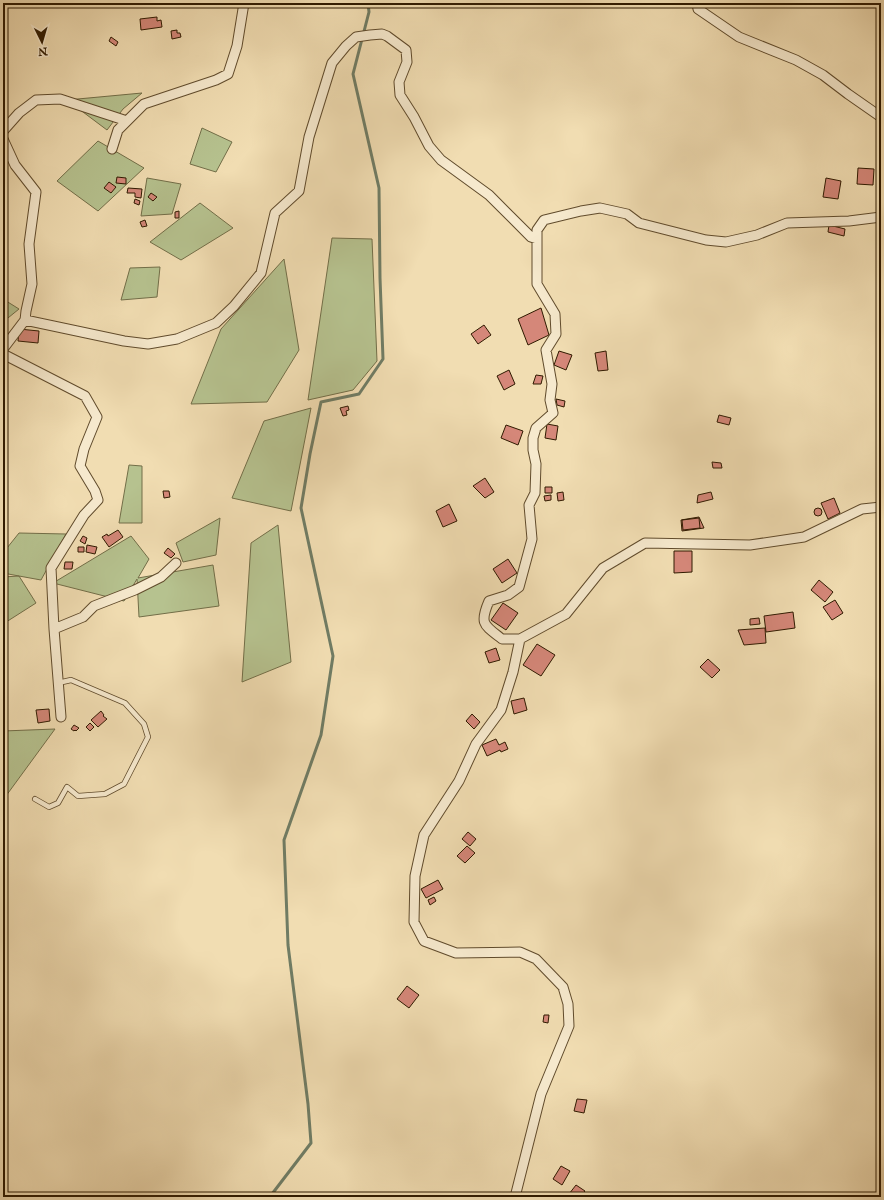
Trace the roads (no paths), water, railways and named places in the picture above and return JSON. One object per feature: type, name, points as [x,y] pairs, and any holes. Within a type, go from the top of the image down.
[{"type":"street","points":[[112,149],[118,130],[144,104],[216,80],[228,74],[237,46],[244,3]]},
{"type":"street","points":[[697,3],[698,9],[704,14],[739,37],[796,60],[823,75],[881,117]]},
{"type":"street","points":[[25,320],[124,341],[148,344],[177,339],[216,323],[234,306],[261,273],[275,213],[299,191],[309,137],[332,64],[346,46],[356,38],[370,35],[382,34],[387,36],[406,50],[407,62],[399,82],[400,95],[414,117],[429,146],[441,160],[489,195],[531,237],[537,239]]},
{"type":"street","points":[[3,131],[19,112],[36,100],[60,98],[127,121]]},
{"type":"street","points":[[3,139],[15,165],[36,192],[29,244],[32,284],[25,320],[3,349]]},
{"type":"street","points":[[881,217],[850,221],[787,223],[757,236],[726,242],[706,240],[639,223],[627,214],[600,208],[544,220],[537,230],[537,284],[555,314],[556,334],[546,350],[552,384],[550,400],[553,413],[536,428],[532,438],[536,464],[535,492],[529,505],[532,539],[519,587],[508,596],[489,601],[483,614],[486,626],[502,639],[520,639],[566,614],[603,568],[645,543],[750,545],[804,537],[862,509],[881,507]]},
{"type":"street","points":[[3,354],[86,396],[97,417],[84,449],[80,466],[95,491],[98,500],[84,515],[51,568],[61,717]]},
{"type":"street","points":[[54,629],[83,617],[94,606],[135,590],[161,577],[176,564]]},
{"type":"street","points":[[515,1197],[541,1094],[569,1026],[568,1004],[563,987],[536,959],[520,952],[456,953],[424,942],[414,922],[415,876],[424,836],[459,781],[476,744],[501,710],[513,672],[520,639]]},
{"type":"lane","points":[[35,799],[49,807],[58,803],[67,787],[78,796],[105,794],[124,784],[148,737],[144,724],[125,703],[71,680],[58,683]]},
{"type":"waterway","points":[[205,1197],[211,1195],[272,1194],[311,1143],[308,1104],[288,945],[284,840],[321,735],[333,656],[301,508],[310,454],[321,402],[359,394],[383,359],[379,188],[353,74],[369,12],[368,3]]}]
